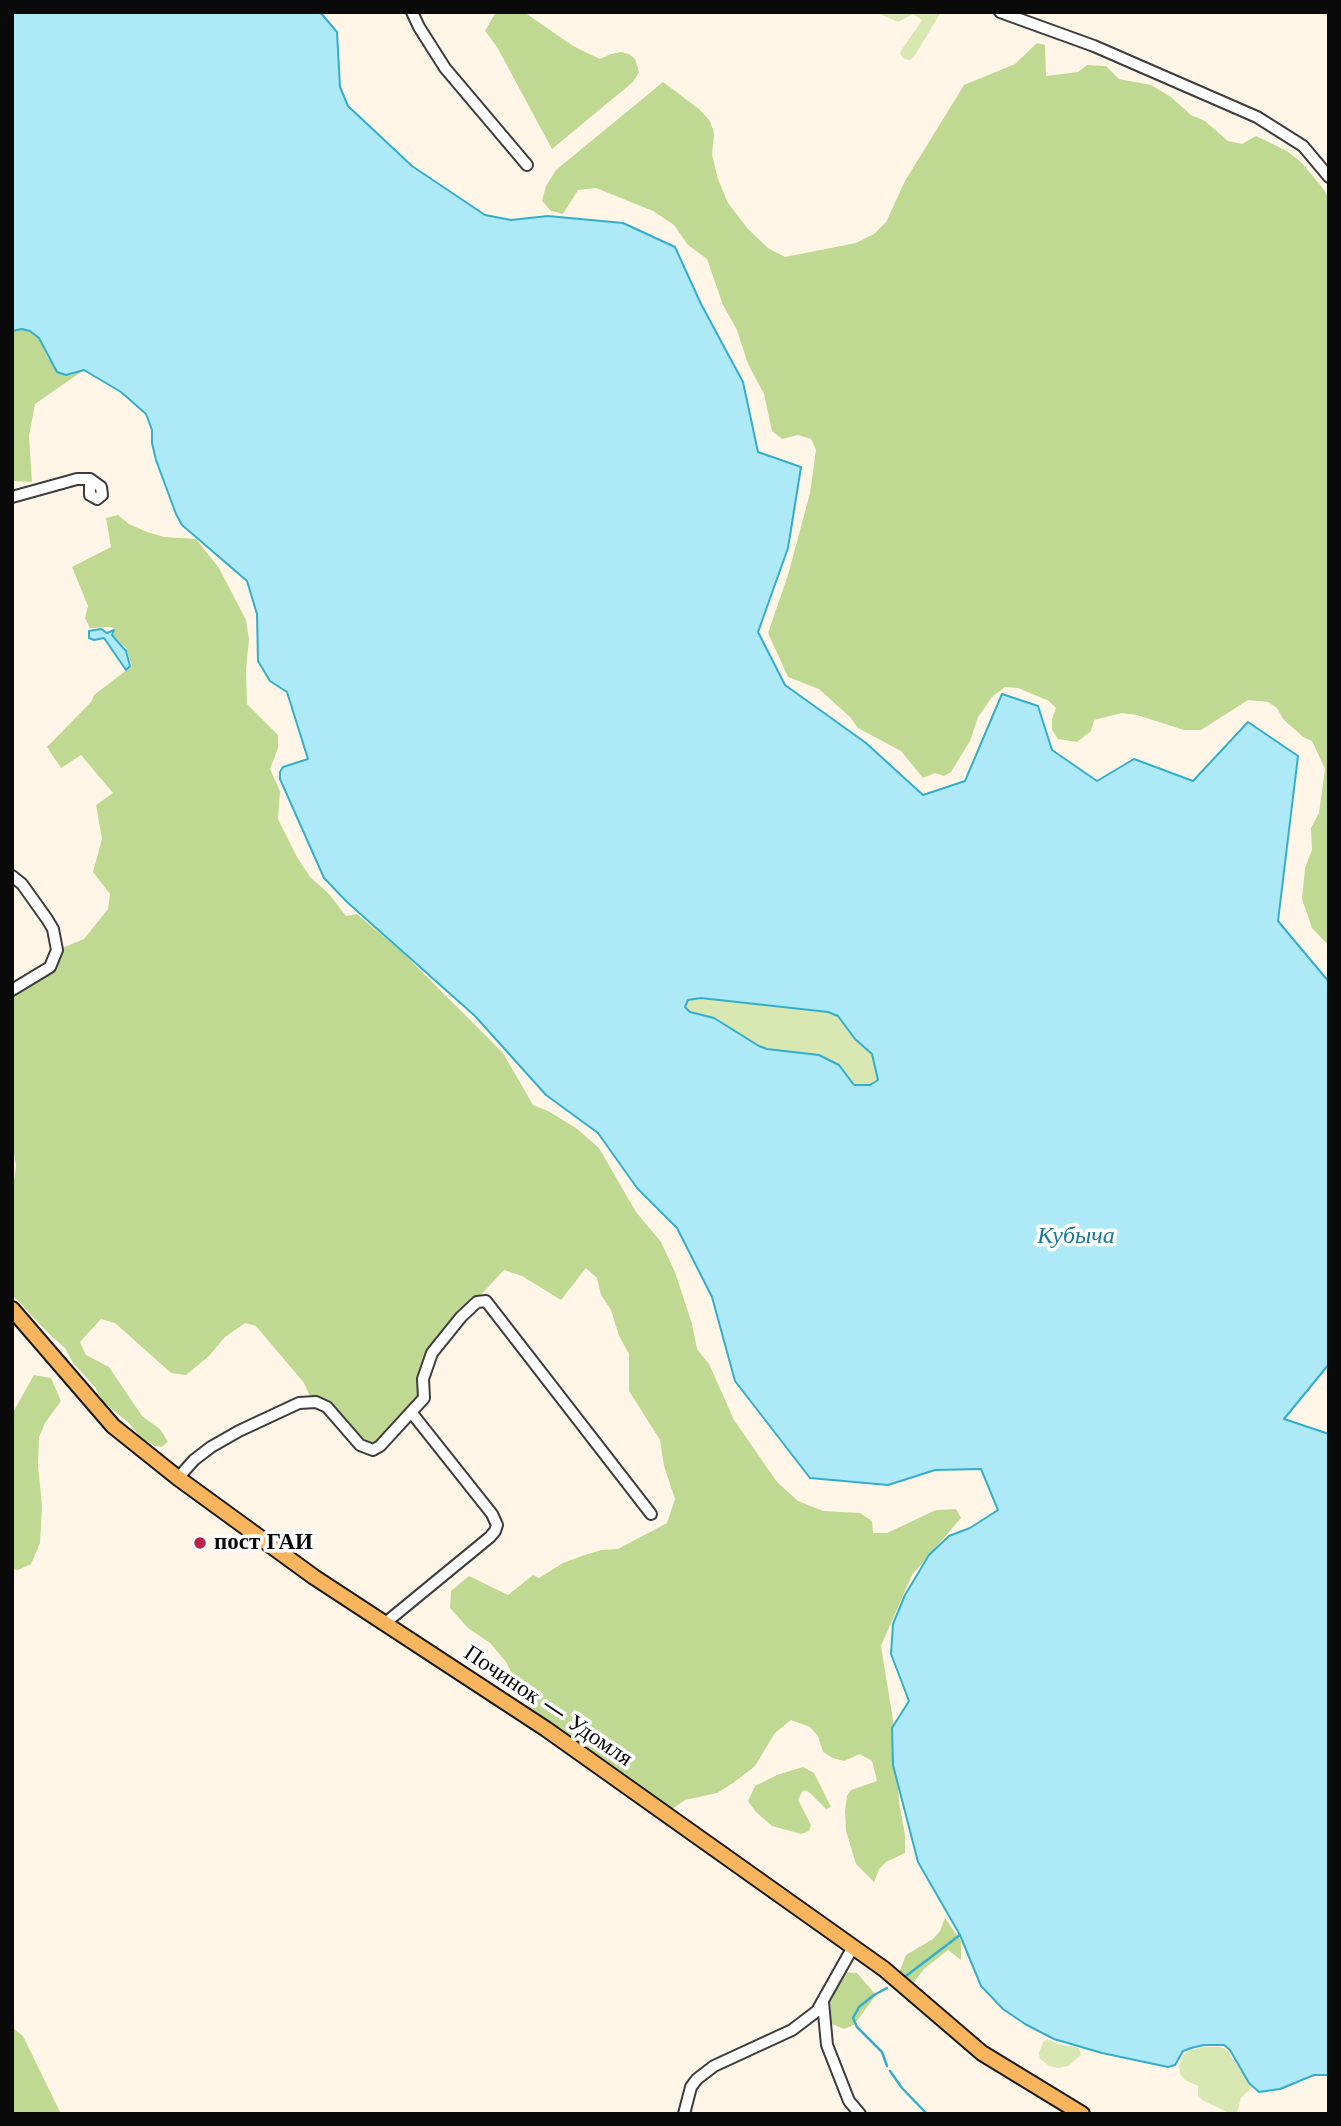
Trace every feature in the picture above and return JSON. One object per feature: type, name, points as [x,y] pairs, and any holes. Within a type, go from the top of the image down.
[{"type":"main road","name":"Починок — Удомля","points":[[12,1309],[113,1426],[178,1478],[314,1577],[546,1729],[884,1969],[982,2053],[1082,2114]]},
{"type":"street","points":[[412,12],[446,68],[527,164]]},
{"type":"street","points":[[1000,12],[1094,46],[1257,117],[1303,146],[1329,177]]},
{"type":"street","points":[[12,496],[77,479],[90,479]]},
{"type":"street","points":[[12,876],[22,884],[47,919],[53,929],[57,950],[50,967],[12,990]]},
{"type":"street","points":[[178,1478],[194,1460],[211,1447],[250,1425],[299,1403],[316,1402],[327,1407],[360,1445],[373,1450],[380,1446],[424,1398],[423,1379],[432,1353],[461,1317],[477,1302],[486,1301],[652,1514]]},
{"type":"street","points":[[384,1623],[490,1536],[497,1525],[492,1514],[411,1412]]},
{"type":"street","points":[[684,2114],[691,2087],[714,2066],[792,2030],[807,2020],[823,2002],[853,1948]]},
{"type":"street","points":[[823,2002],[827,2045],[849,2101],[860,2114]]},
{"type":"green space","points":[[496,12],[524,12],[573,46],[600,59],[621,52],[629,54],[635,59],[639,72],[633,82],[552,149],[497,47],[485,31]]},
{"type":"green space","points":[[876,12],[941,12],[910,60],[904,59],[900,54],[922,20],[913,14],[898,22]]},
{"type":"green space","points":[[1037,43],[1045,45],[1046,76],[1078,72],[1087,65],[1106,66],[1119,79],[1151,85],[1171,97],[1191,115],[1205,121],[1228,141],[1242,144],[1256,136],[1287,151],[1302,163],[1325,191],[1329,201],[1329,946],[1312,928],[1302,899],[1305,868],[1312,850],[1311,828],[1319,813],[1325,769],[1312,741],[1303,737],[1283,719],[1277,708],[1268,702],[1248,700],[1201,730],[1184,730],[1122,713],[1094,720],[1091,731],[1077,742],[1058,739],[1052,730],[1056,708],[1049,701],[1018,688],[1005,687],[992,697],[978,717],[970,741],[951,772],[944,776],[935,773],[923,778],[901,751],[858,728],[850,717],[819,689],[788,677],[768,633],[788,575],[810,493],[816,450],[811,439],[798,435],[782,439],[772,431],[764,394],[748,364],[737,330],[723,305],[707,259],[688,245],[674,225],[653,211],[596,188],[578,190],[563,214],[551,211],[542,201],[546,186],[556,170],[663,82],[699,109],[710,121],[714,133],[712,155],[728,203],[748,229],[768,248],[785,257],[856,243],[874,234],[886,222],[905,181],[964,85],[1015,64]]},
{"type":"green space","points":[[22,329],[39,338],[48,358],[66,375],[84,370],[35,404],[29,436],[32,482],[12,481],[12,331]]},
{"type":"green space","points":[[118,515],[129,524],[147,532],[164,537],[196,539],[219,568],[246,620],[249,639],[247,704],[278,735],[278,748],[270,769],[280,791],[278,819],[297,857],[310,877],[329,894],[346,916],[357,914],[402,952],[503,1053],[533,1105],[576,1128],[599,1148],[636,1212],[661,1242],[675,1272],[697,1349],[709,1364],[734,1420],[777,1482],[798,1501],[823,1511],[860,1513],[872,1521],[873,1533],[887,1533],[936,1510],[956,1509],[961,1518],[912,1575],[881,1646],[895,1733],[905,1853],[886,1862],[879,1869],[874,1882],[856,1864],[846,1831],[845,1811],[847,1796],[851,1790],[877,1781],[872,1761],[860,1754],[844,1761],[833,1758],[823,1752],[818,1736],[810,1727],[791,1720],[775,1733],[755,1766],[733,1783],[717,1793],[685,1800],[672,1809],[605,1764],[529,1707],[506,1662],[490,1643],[468,1628],[450,1608],[451,1591],[469,1576],[508,1595],[533,1575],[539,1578],[563,1563],[582,1556],[601,1550],[618,1549],[667,1523],[675,1499],[664,1466],[660,1440],[629,1391],[629,1354],[619,1336],[611,1310],[601,1295],[597,1278],[586,1268],[561,1300],[522,1276],[504,1270],[430,1349],[420,1369],[421,1402],[402,1423],[369,1448],[322,1413],[312,1401],[304,1383],[256,1326],[245,1323],[225,1337],[209,1356],[186,1375],[171,1373],[115,1323],[101,1319],[80,1342],[86,1355],[109,1367],[142,1416],[160,1429],[168,1442],[162,1447],[155,1446],[141,1438],[129,1423],[103,1402],[65,1348],[12,1294],[12,1195],[16,1166],[12,1140],[12,994],[33,985],[55,969],[62,948],[84,939],[108,909],[110,894],[93,872],[102,839],[96,805],[113,793],[81,755],[61,768],[47,747],[91,702],[94,695],[132,666],[126,648],[113,635],[115,629],[90,628],[85,618],[88,606],[72,567],[111,547],[106,518]]},
{"type":"green space","points":[[701,998],[828,1012],[838,1016],[872,1054],[878,1080],[870,1085],[854,1085],[839,1065],[819,1055],[759,1046],[714,1018],[690,1012],[685,1007],[688,1000]]},
{"type":"green space","points":[[34,1375],[51,1378],[61,1401],[45,1423],[39,1437],[38,1465],[42,1506],[40,1543],[31,1564],[18,1570],[12,1569],[12,1414]]},
{"type":"green space","points":[[803,1767],[814,1773],[831,1807],[826,1809],[810,1793],[805,1790],[802,1792],[798,1800],[811,1825],[809,1831],[801,1834],[772,1826],[748,1801],[755,1786],[777,1775]]},
{"type":"green space","points":[[945,1918],[961,1941],[961,1960],[948,1950],[924,1969],[911,1986],[899,1973],[906,1955],[933,1939],[940,1931]]},
{"type":"green space","points":[[845,1972],[857,1973],[876,1995],[854,2025],[844,2029],[832,2024],[830,2001]]},
{"type":"green space","points":[[12,2027],[23,2036],[61,2114],[12,2114]]},
{"type":"green space","points":[[1047,2039],[1079,2048],[1081,2055],[1068,2066],[1049,2066],[1040,2059],[1039,2053]]},
{"type":"green space","points":[[1205,2047],[1221,2047],[1227,2050],[1252,2087],[1241,2098],[1237,2113],[1227,2112],[1202,2100],[1198,2095],[1198,2086],[1185,2080],[1180,2074],[1179,2065],[1184,2054]]},
{"type":"water","name":"Кубыча","points":[[12,12],[320,12],[337,32],[340,87],[348,106],[412,166],[485,215],[511,220],[548,216],[623,223],[675,247],[701,304],[743,382],[758,452],[801,467],[788,548],[758,632],[785,685],[866,743],[923,795],[965,781],[1002,694],[1038,706],[1052,750],[1097,781],[1134,759],[1193,781],[1248,722],[1298,756],[1278,921],[1329,982],[1329,1364],[1284,1419],[1329,1434],[1329,2075],[1314,2075],[1280,2089],[1259,2092],[1249,2083],[1230,2050],[1224,2045],[1204,2045],[1183,2051],[1175,2065],[1168,2067],[1102,2053],[1054,2039],[1025,2024],[1003,2009],[981,1986],[960,1935],[918,1862],[893,1765],[892,1728],[909,1701],[891,1654],[893,1624],[905,1595],[929,1555],[949,1536],[970,1528],[998,1510],[981,1469],[935,1470],[888,1485],[810,1478],[735,1381],[712,1297],[677,1228],[637,1188],[598,1133],[546,1095],[475,1016],[347,902],[324,878],[280,779],[283,767],[308,759],[287,692],[270,681],[258,661],[257,614],[247,581],[182,525],[156,460],[152,430],[146,414],[121,392],[84,370],[66,375],[57,372],[39,338],[30,331],[12,331]],"holes":[[[701,998],[828,1012],[838,1016],[855,1039],[872,1054],[878,1080],[870,1085],[854,1085],[839,1065],[819,1055],[767,1049],[714,1018],[690,1012],[685,1007],[688,1000]]]},
{"type":"water","points":[[101,629],[107,633],[114,630],[112,635],[126,651],[130,666],[126,670],[104,638],[89,638],[89,631]]},
{"type":"waterway","points":[[906,1976],[960,1935]]},
{"type":"waterway","points":[[887,1988],[859,2007],[853,2018],[857,2027],[882,2052],[887,2066]]},
{"type":"waterway","points":[[890,2071],[927,2114]]},
{"type":"place","name":"пост ГАИ","points":[[200,1543]]}]
